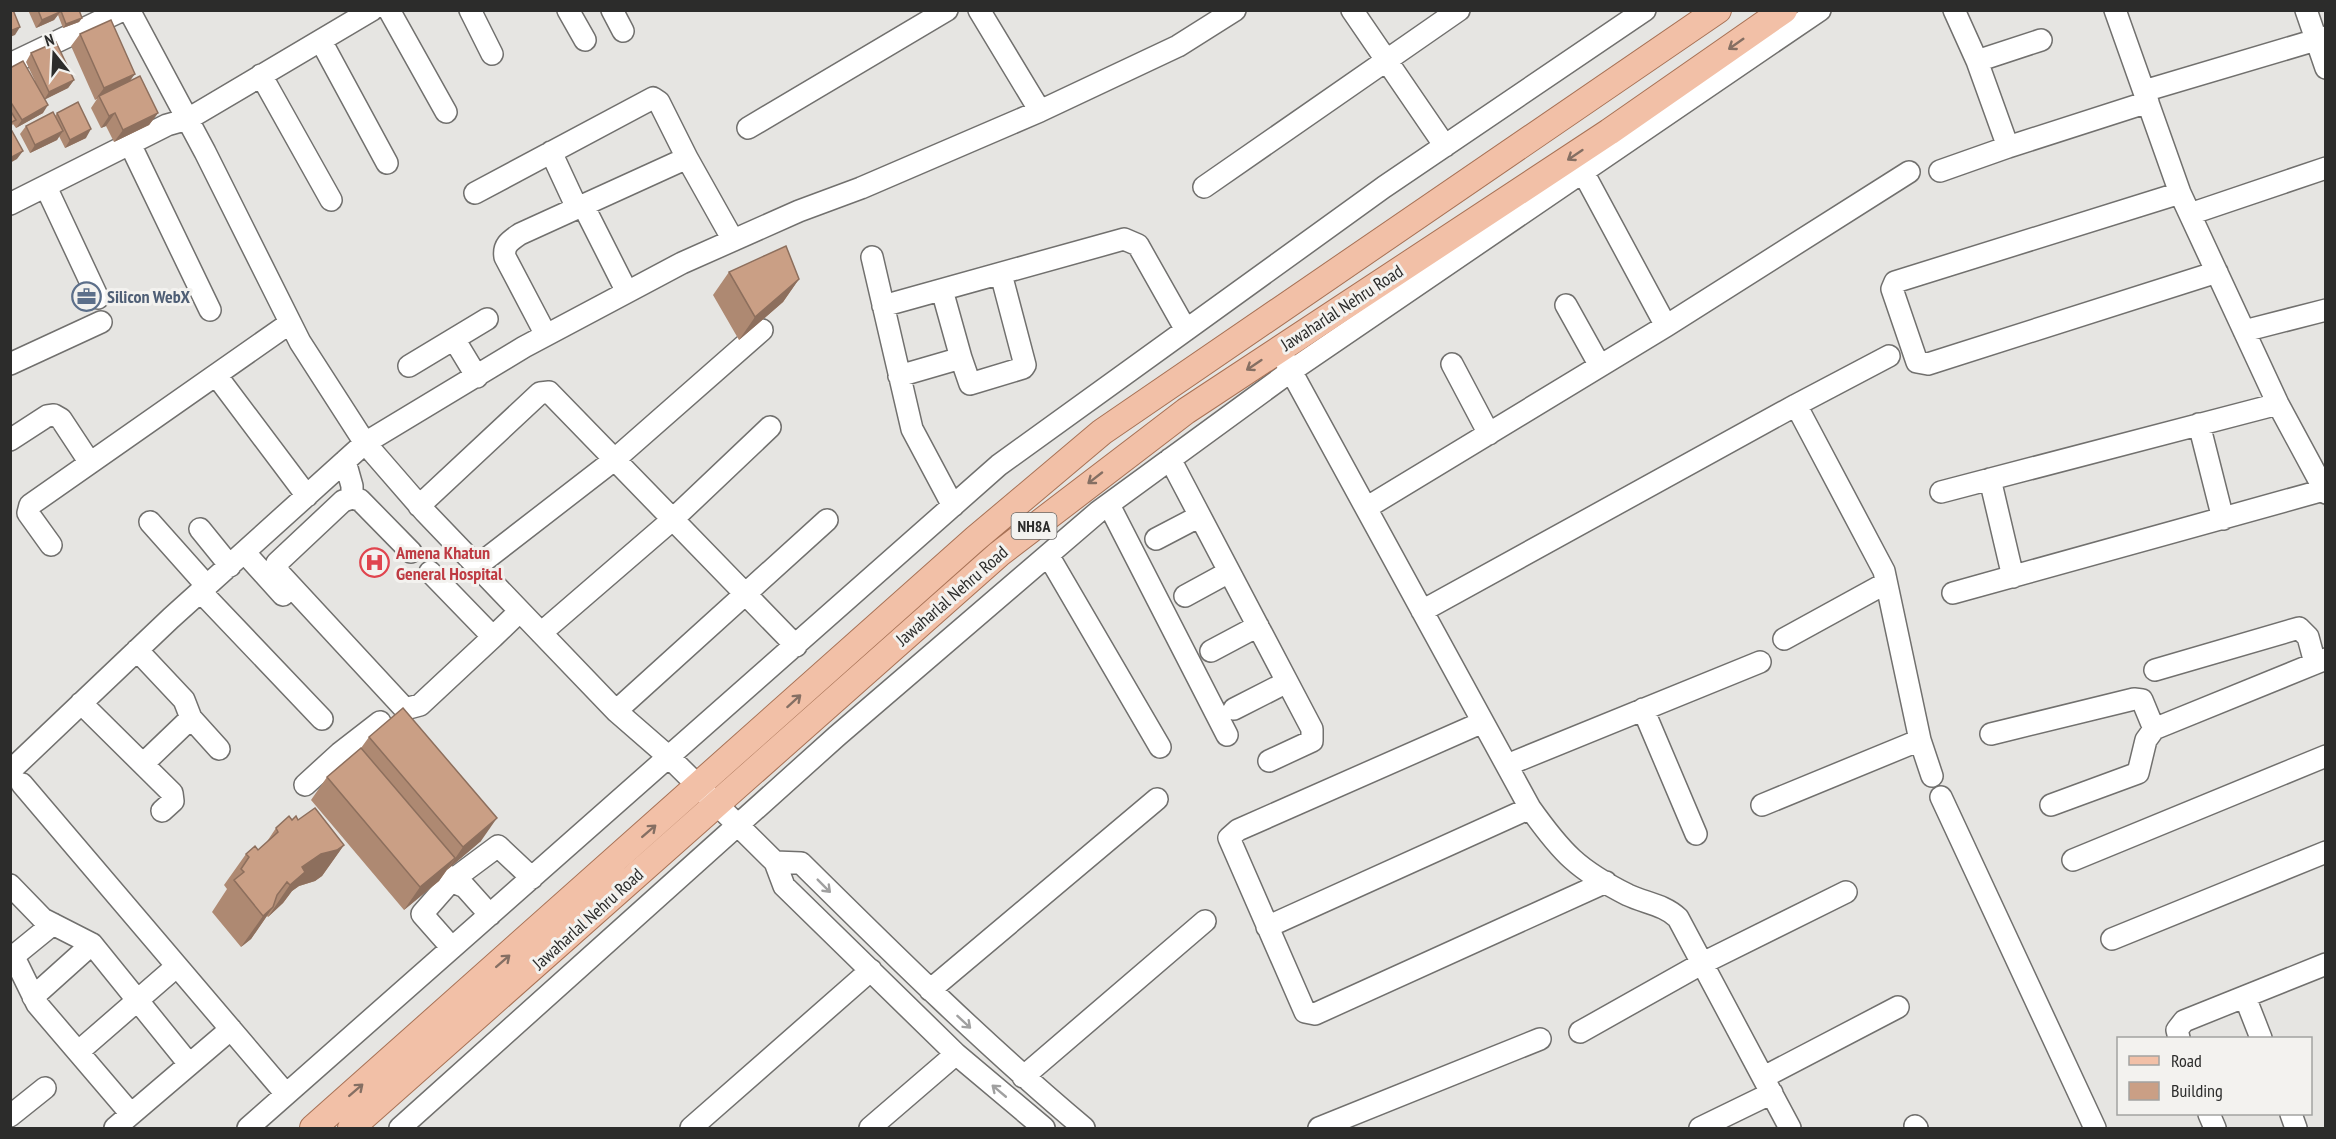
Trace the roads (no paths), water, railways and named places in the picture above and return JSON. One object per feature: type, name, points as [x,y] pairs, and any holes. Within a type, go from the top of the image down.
[{"type":"main road","name":"Jawaharlal Nehru Road","points":[[313,1128],[699,787],[975,539],[1102,432],[1718,10]]},
{"type":"main road","name":"Jawaharlal Nehru Road","points":[[351,1128],[999,554],[1168,424],[1285,360],[1784,10]]},
{"type":"street","points":[[10,64],[123,10]]},
{"type":"street","points":[[129,10],[188,119],[300,342],[365,442],[419,506],[616,711],[670,758],[775,862],[784,886],[956,1054],[1044,1128]]},
{"type":"street","points":[[10,204],[167,125],[188,119],[372,10]]},
{"type":"street","points":[[389,10],[446,112]]},
{"type":"street","points":[[470,10],[492,54]]},
{"type":"street","points":[[568,10],[585,40]]},
{"type":"street","points":[[612,10],[622,31]]},
{"type":"street","points":[[748,128],[948,10]]},
{"type":"street","points":[[980,10],[1040,111]]},
{"type":"street","points":[[286,1094],[16,777],[81,703],[365,442],[546,335],[627,292],[733,240],[1040,111],[1178,46],[1235,10]]},
{"type":"street","points":[[1352,10],[1445,146]]},
{"type":"street","points":[[1204,187],[1459,10]]},
{"type":"street","points":[[248,1128],[670,758],[999,465],[1445,146],[1645,10]]},
{"type":"street","points":[[410,1125],[837,736],[1048,555],[1170,459],[1285,360],[1583,172],[1820,10]]},
{"type":"street","points":[[1954,10],[1977,61],[2008,147]]},
{"type":"street","points":[[1953,593],[2223,519],[2322,481],[2278,404],[2180,193],[2115,10]]},
{"type":"street","points":[[2306,10],[2321,38],[2325,68]]},
{"type":"street","points":[[1940,171],[2146,97],[2321,38]]},
{"type":"street","points":[[1977,61],[2041,40]]},
{"type":"street","points":[[321,41],[387,164]]},
{"type":"street","points":[[261,75],[331,200]]},
{"type":"street","points":[[475,193],[653,98],[659,102],[733,240]]},
{"type":"street","points":[[130,144],[210,310]]},
{"type":"street","points":[[550,152],[627,292]]},
{"type":"street","points":[[546,335],[505,257],[504,250],[508,242],[520,234],[687,158]]},
{"type":"street","points":[[2190,214],[2325,168]]},
{"type":"street","points":[[1583,172],[1666,326]]},
{"type":"street","points":[[1366,508],[1666,326],[1909,172]]},
{"type":"street","points":[[46,187],[98,298]]},
{"type":"street","points":[[2180,193],[1895,282],[1892,289],[1917,362],[1928,364],[2217,272]]},
{"type":"street","points":[[883,306],[1124,239],[1132,240],[1138,245],[1186,330]]},
{"type":"street","points":[[872,257],[912,429],[953,506]]},
{"type":"street","points":[[942,290],[970,384],[1023,368],[1025,364],[1000,274]]},
{"type":"street","points":[[1566,305],[1600,366]]},
{"type":"street","points":[[2244,331],[2325,310]]},
{"type":"street","points":[[408,366],[487,319]]},
{"type":"street","points":[[10,364],[101,322]]},
{"type":"street","points":[[51,545],[31,517],[28,507],[290,323]]},
{"type":"street","points":[[477,566],[614,460],[762,330]]},
{"type":"street","points":[[454,339],[477,377]]},
{"type":"street","points":[[1422,611],[1889,356]]},
{"type":"street","points":[[899,376],[961,358]]},
{"type":"street","points":[[1285,360],[1530,808],[1571,861],[1638,900],[1674,915],[1790,1128]]},
{"type":"street","points":[[1452,364],[1489,434]]},
{"type":"street","points":[[216,375],[307,496]]},
{"type":"street","points":[[419,506],[543,392],[549,392],[796,646]]},
{"type":"street","points":[[1941,492],[2278,404]]},
{"type":"street","points":[[1796,405],[1878,558],[1887,583],[1920,740],[1932,776]]},
{"type":"street","points":[[10,440],[47,416],[54,415],[61,419],[90,463]]},
{"type":"street","points":[[2199,424],[2223,519]]},
{"type":"street","points":[[541,633],[672,520],[770,427]]},
{"type":"street","points":[[1170,459],[1314,735],[1312,741],[1307,744],[1269,761]]},
{"type":"street","points":[[345,461],[352,498]]},
{"type":"street","points":[[1990,479],[2013,577]]},
{"type":"street","points":[[411,552],[360,500],[352,498],[343,501],[279,559],[278,568],[405,709],[420,705],[520,611]]},
{"type":"street","points":[[1109,505],[1227,735]]},
{"type":"street","points":[[1156,539],[1200,516]]},
{"type":"street","points":[[616,711],[746,596],[827,520]]},
{"type":"street","points":[[150,522],[204,589],[322,719]]},
{"type":"street","points":[[200,529],[237,560],[354,673]]},
{"type":"street","points":[[1048,555],[1160,747]]},
{"type":"street","points":[[429,572],[492,637]]},
{"type":"street","points":[[1185,596],[1229,572]]},
{"type":"street","points":[[1784,639],[1887,583]]},
{"type":"street","points":[[1211,651],[1258,626]]},
{"type":"street","points":[[2051,805],[2138,773],[2146,740],[2154,729],[2320,661],[2308,637],[2299,628],[2155,670]]},
{"type":"street","points":[[137,650],[184,700],[191,718],[219,749]]},
{"type":"street","points":[[1507,765],[1760,662]]},
{"type":"street","points":[[1234,709],[1287,682]]},
{"type":"street","points":[[1991,734],[2134,699],[2142,700],[2154,729]]},
{"type":"street","points":[[81,703],[173,796],[173,801],[162,811]]},
{"type":"street","points":[[1643,709],[1696,834]]},
{"type":"street","points":[[143,764],[191,718]]},
{"type":"street","points":[[305,785],[340,753],[380,722]]},
{"type":"street","points":[[1483,722],[1232,833],[1229,844],[1305,1012],[1311,1014],[1606,882]]},
{"type":"street","points":[[1762,805],[1920,740]]},
{"type":"street","points":[[340,753],[377,796]]},
{"type":"street","points":[[2073,860],[2325,756]]},
{"type":"street","points":[[1941,797],[2095,1128]]},
{"type":"street","points":[[930,990],[1157,799]]},
{"type":"street","points":[[1266,927],[1530,808]]},
{"type":"street","points":[[414,838],[451,881],[465,887],[490,915]]},
{"type":"street","points":[[452,948],[422,914],[451,881],[498,846],[532,878]]},
{"type":"street","points":[[2112,939],[2325,852]]},
{"type":"street","points":[[775,862],[801,863],[930,990],[1023,1077],[1084,1128]]},
{"type":"street","points":[[10,885],[33,911],[92,945],[189,1064]]},
{"type":"street","points":[[1580,1032],[1701,964],[1846,892]]},
{"type":"street","points":[[1023,1077],[1205,921]]},
{"type":"street","points":[[53,924],[12,958],[33,997],[131,1114]]},
{"type":"street","points":[[33,997],[92,945]]},
{"type":"street","points":[[2179,1037],[2177,1030],[2184,1022],[2325,964]]},
{"type":"street","points":[[78,1052],[177,966]]},
{"type":"street","points":[[691,1128],[871,970]]},
{"type":"street","points":[[2245,997],[2261,1037]]},
{"type":"street","points":[[1700,1128],[1898,1007]]},
{"type":"street","points":[[115,1128],[231,1029]]},
{"type":"street","points":[[1319,1128],[1540,1039]]},
{"type":"street","points":[[870,1128],[956,1054]]},
{"type":"street","points":[[10,1116],[45,1088]]},
{"type":"place","name":"Silicon WebX","points":[[86,297]]},
{"type":"place","name":"Amena Khatun General Hospital","points":[[375,563]]}]
